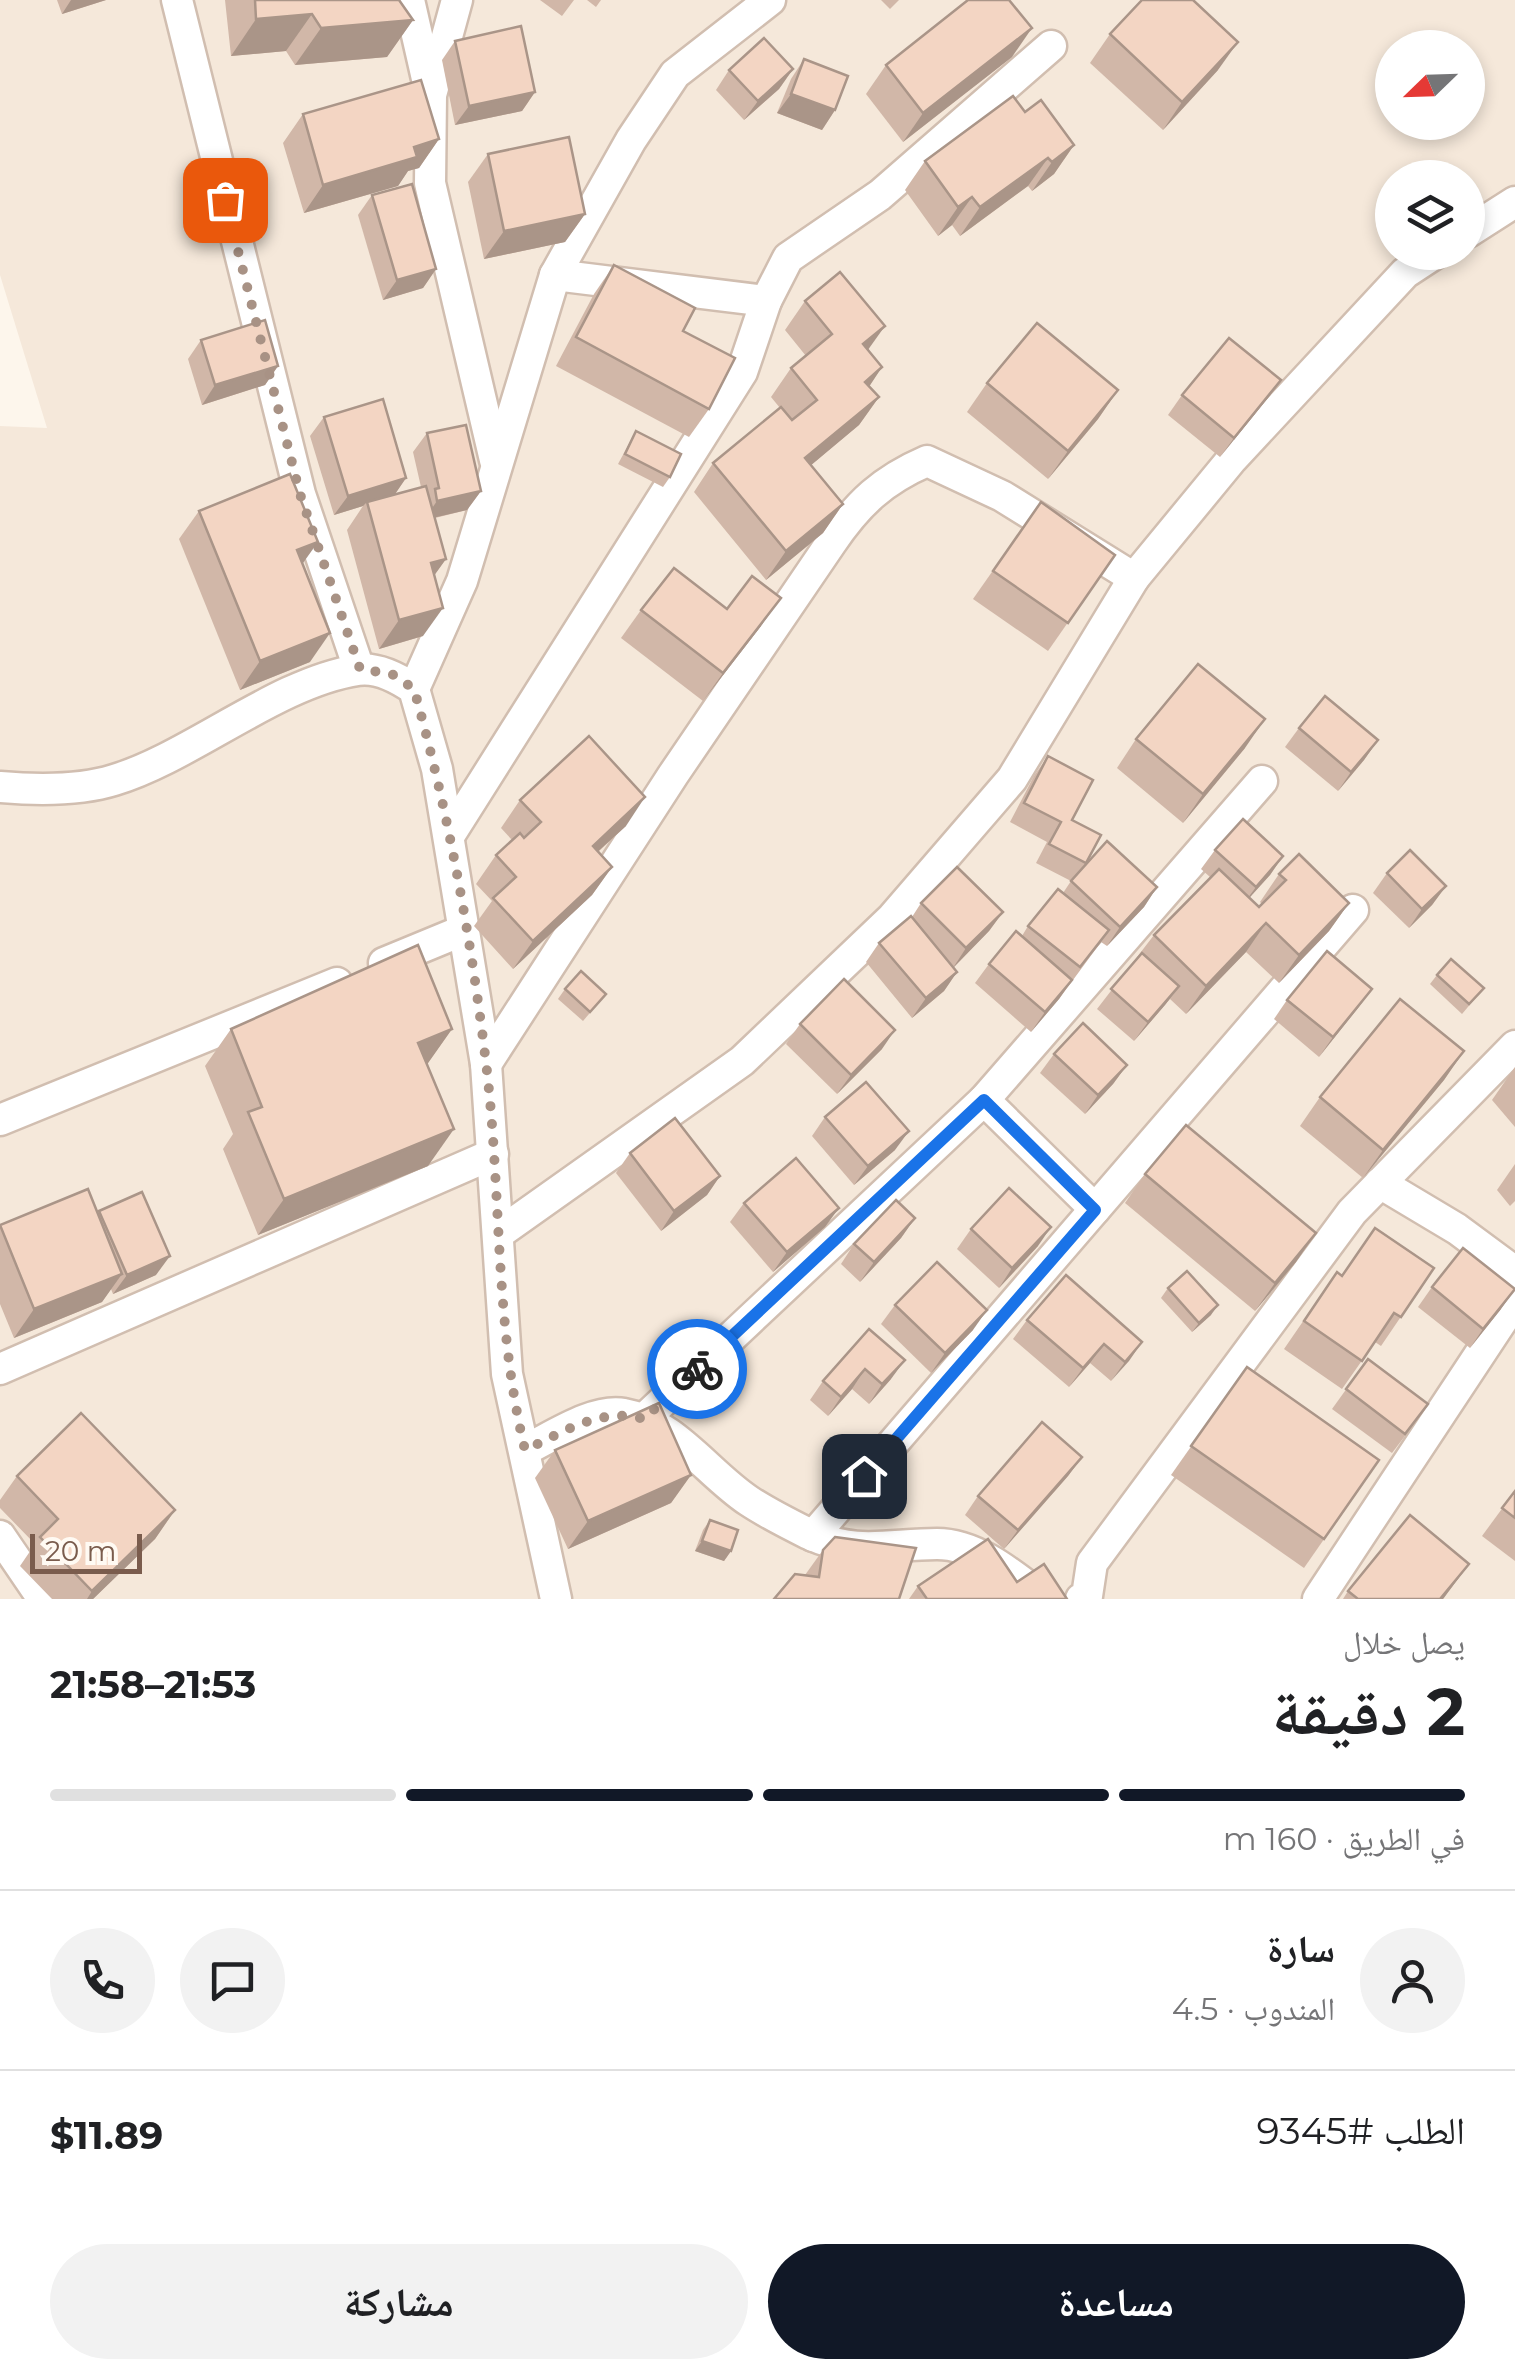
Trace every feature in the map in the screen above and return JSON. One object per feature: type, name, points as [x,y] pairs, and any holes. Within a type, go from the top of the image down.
[{"type":"street","points":[[178,0],[300,494],[360,669]]},
{"type":"street","points":[[409,0],[431,95],[430,183],[495,463]]},
{"type":"street","points":[[431,95],[457,0]]},
{"type":"street","points":[[414,689],[462,581],[555,275],[675,74],[770,0]]},
{"type":"street","points":[[448,836],[742,372],[766,301],[788,258],[880,196],[1051,46]]},
{"type":"street","points":[[1485,221],[1515,202]]},
{"type":"street","points":[[498,1234],[742,1061],[892,918],[1012,779],[1134,578],[1232,458],[1409,270]]},
{"type":"street","points":[[555,275],[766,301]]},
{"type":"street","points":[[486,1064],[673,775],[840,530],[858,504],[891,476],[927,461],[1002,496],[1134,578]]},
{"type":"street","points":[[0,787],[36,790],[114,780],[299,690],[360,669],[392,674],[414,689],[437,769],[486,1064],[507,1374],[556,1599]]},
{"type":"street","points":[[644,1419],[984,1100],[1262,781]]},
{"type":"street","points":[[812,1536],[1354,910]]},
{"type":"street","points":[[0,1120],[464,930]]},
{"type":"street","points":[[1081,1599],[1086,1596],[1092,1563],[1352,1212],[1515,1046]]},
{"type":"street","points":[[984,1100],[1095,1210]]},
{"type":"street","points":[[0,1369],[493,1154]]},
{"type":"street","points":[[1380,1183],[1457,1228],[1515,1272]]},
{"type":"street","points":[[1318,1599],[1515,1301]]},
{"type":"street","points":[[525,1450],[587,1420],[620,1412],[644,1419],[691,1451],[747,1500],[812,1536],[866,1550],[940,1544],[979,1555],[1044,1599]]},
{"type":"street","points":[[0,1536],[43,1599]]},
{"type":"shaded area","points":[[0,0],[1515,0],[1515,1599],[0,1599],[0,426],[47,428],[0,275]]},
{"type":"building","points":[[255,0],[399,0],[413,20],[321,28],[312,14],[256,19]]},
{"type":"building","points":[[968,0],[1009,0],[1032,28],[923,113],[886,65]]},
{"type":"building","points":[[1142,0],[1193,0],[1238,42],[1182,102],[1110,34]]},
{"type":"building","points":[[521,26],[535,92],[469,106],[455,41]]},
{"type":"building","points":[[764,38],[793,69],[758,101],[729,70]]},
{"type":"building","points":[[804,59],[848,76],[835,110],[791,94]]},
{"type":"building","points":[[421,80],[439,139],[414,147],[417,157],[323,185],[303,114]]},
{"type":"building","points":[[1013,96],[1025,112],[1041,100],[1074,145],[1052,162],[1048,158],[980,207],[972,197],[958,207],[925,161]]},
{"type":"building","points":[[569,137],[585,214],[504,231],[488,154]]},
{"type":"building","points":[[412,184],[436,269],[397,280],[372,195]]},
{"type":"building","points":[[614,265],[695,308],[683,331],[735,358],[709,409],[576,337]]},
{"type":"building","points":[[840,272],[885,326],[863,344],[882,367],[865,382],[879,397],[805,458],[843,504],[786,551],[713,463],[781,407],[792,420],[817,400],[791,368],[832,334],[805,301]]},
{"type":"building","points":[[265,320],[278,366],[215,385],[201,340]]},
{"type":"building","points":[[1037,323],[1118,390],[1068,451],[987,383]]},
{"type":"building","points":[[1229,338],[1281,380],[1234,438],[1182,395]]},
{"type":"building","points":[[383,399],[406,478],[348,496],[324,417]]},
{"type":"building","points":[[466,425],[481,491],[437,501],[435,489],[439,488],[427,433]]},
{"type":"building","points":[[636,431],[681,454],[670,477],[625,454]]},
{"type":"building","points":[[290,474],[318,542],[297,550],[330,633],[260,661],[199,511]]},
{"type":"building","points":[[426,486],[446,559],[431,563],[443,608],[399,620],[367,502]]},
{"type":"building","points":[[1041,502],[1115,555],[1068,623],[993,571]]},
{"type":"building","points":[[674,568],[727,609],[752,576],[781,598],[723,673],[641,610]]},
{"type":"building","points":[[1198,664],[1265,719],[1203,794],[1136,739]]},
{"type":"building","points":[[1325,696],[1378,740],[1351,772],[1299,728]]},
{"type":"building","points":[[589,736],[645,797],[593,846],[612,867],[533,941],[493,898],[516,877],[496,855],[520,833],[524,838],[541,822],[520,800]]},
{"type":"building","points":[[1048,756],[1093,780],[1072,820],[1101,835],[1086,863],[1049,844],[1061,822],[1024,803]]},
{"type":"building","points":[[1243,819],[1283,856],[1256,887],[1215,850]]},
{"type":"building","points":[[1107,841],[1157,887],[1120,927],[1071,881]]},
{"type":"building","points":[[1410,850],[1446,886],[1422,909],[1387,873]]},
{"type":"building","points":[[1299,854],[1349,903],[1299,955],[1266,923],[1206,986],[1154,935],[1219,869],[1259,907],[1286,880],[1279,874]]},
{"type":"building","points":[[957,867],[1003,912],[966,948],[921,903]]},
{"type":"building","points":[[1058,889],[1109,930],[1080,967],[1028,926]]},
{"type":"building","points":[[911,916],[957,972],[926,998],[879,943]]},
{"type":"building","points":[[1016,931],[1072,980],[1045,1012],[989,964]]},
{"type":"building","points":[[418,945],[452,1029],[418,1043],[454,1129],[284,1199],[248,1112],[262,1107],[231,1029]]},
{"type":"building","points":[[1327,951],[1372,989],[1333,1037],[1287,1000]]},
{"type":"building","points":[[1142,953],[1179,986],[1148,1022],[1111,989]]},
{"type":"building","points":[[1451,959],[1484,988],[1469,1004],[1437,975]]},
{"type":"building","points":[[581,971],[606,994],[590,1012],[565,989]]},
{"type":"building","points":[[844,979],[895,1030],[851,1075],[800,1024]]},
{"type":"building","points":[[1400,999],[1464,1051],[1383,1150],[1320,1097]]},
{"type":"building","points":[[1083,1023],[1127,1065],[1098,1095],[1054,1054]]},
{"type":"building","points":[[866,1082],[909,1131],[868,1166],[825,1117]]},
{"type":"building","points":[[675,1118],[720,1176],[674,1211],[630,1153]]},
{"type":"building","points":[[1186,1125],[1316,1233],[1275,1283],[1145,1174]]},
{"type":"building","points":[[796,1158],[839,1208],[787,1252],[744,1203]]},
{"type":"building","points":[[1009,1188],[1051,1227],[1012,1268],[971,1229]]},
{"type":"building","points":[[88,1189],[122,1274],[34,1309],[0,1225]]},
{"type":"building","points":[[142,1192],[170,1256],[127,1275],[99,1211]]},
{"type":"building","points":[[896,1200],[915,1218],[874,1262],[854,1244]]},
{"type":"building","points":[[1375,1228],[1434,1268],[1401,1317],[1394,1313],[1362,1361],[1304,1321],[1337,1272],[1342,1276]]},
{"type":"building","points":[[1463,1248],[1515,1289],[1483,1329],[1432,1287]]},
{"type":"building","points":[[937,1262],[987,1310],[945,1353],[895,1305]]},
{"type":"building","points":[[1187,1271],[1218,1305],[1199,1323],[1168,1288]]},
{"type":"building","points":[[1066,1275],[1142,1342],[1125,1362],[1104,1344],[1083,1368],[1027,1320]]},
{"type":"building","points":[[869,1329],[905,1360],[882,1384],[865,1369],[841,1397],[823,1381]]},
{"type":"building","points":[[1368,1359],[1428,1404],[1405,1434],[1346,1389]]},
{"type":"building","points":[[1247,1367],[1379,1460],[1324,1539],[1191,1446]]},
{"type":"building","points":[[659,1403],[691,1475],[588,1521],[555,1450]]},
{"type":"building","points":[[81,1413],[175,1510],[92,1591],[40,1537],[58,1519],[17,1476]]},
{"type":"building","points":[[1042,1422],[1082,1457],[1018,1530],[978,1496]]},
{"type":"building","points":[[1515,1491],[1515,1518],[1502,1508]]},
{"type":"building","points":[[1410,1515],[1469,1564],[1440,1599],[1358,1599],[1348,1591]]},
{"type":"building","points":[[710,1520],[738,1530],[731,1551],[702,1541]]},
{"type":"building","points":[[835,1537],[916,1548],[899,1599],[774,1599],[795,1574],[819,1577],[823,1550]]},
{"type":"building","points":[[988,1539],[1017,1582],[1044,1564],[1067,1599],[927,1599],[918,1586]]},
{"type":"way so far","points":[[225,200],[300,494],[360,669],[392,674],[414,689],[437,769],[486,1064],[507,1374],[525,1450],[587,1420],[620,1412],[644,1419],[697,1369]]},
{"type":"route","points":[[697,1369],[984,1100],[1095,1210],[864,1476]]}]
